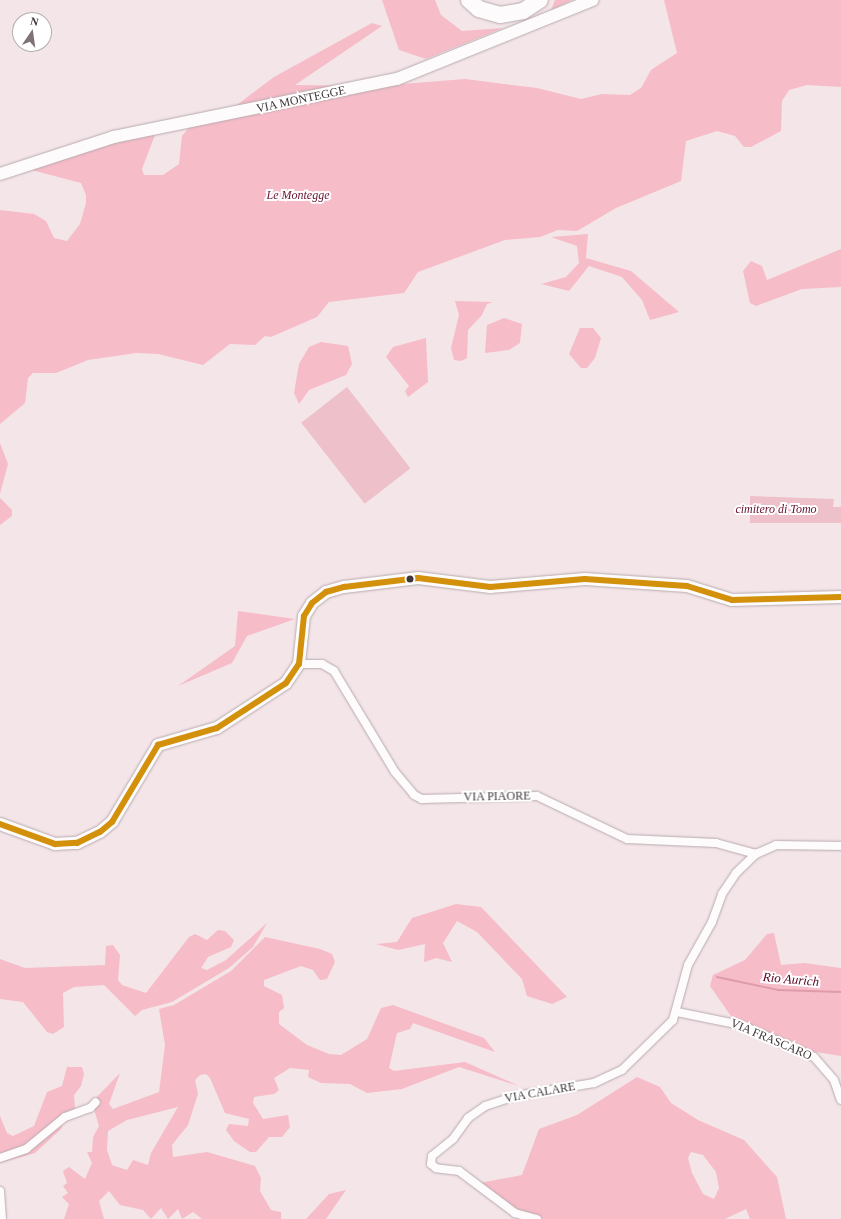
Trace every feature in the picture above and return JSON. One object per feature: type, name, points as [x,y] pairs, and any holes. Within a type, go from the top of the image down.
[{"type":"highway","points":[[469,0],[479,9],[500,15],[523,11],[540,0]]},
{"type":"street","name":"VIA MONTEGGE","points":[[0,174],[114,138],[397,79],[540,24],[593,0]]},
{"type":"street","points":[[0,824],[55,844],[77,844],[100,832],[112,822],[158,745],[229,722],[286,682],[299,664],[304,616],[312,603],[326,592],[373,583],[440,578],[490,587],[585,580],[687,586],[732,600],[841,597]]},
{"type":"street","name":"VIA PIAORE","points":[[299,664],[322,664],[334,671],[395,772],[414,796],[422,799],[537,796],[627,839],[716,843],[756,854]]},
{"type":"street","points":[[677,1012],[688,965],[712,922],[722,894],[756,854],[776,845],[841,846]]},
{"type":"street","name":"VIA FRASCARO","points":[[677,1012],[741,1025],[814,1057],[834,1080],[841,1100]]},
{"type":"street","name":"VIA CALARE","points":[[538,1219],[515,1213],[459,1171],[436,1168],[431,1164],[432,1156],[485,1106],[516,1096],[588,1084],[622,1070],[668,1026],[677,1012]]},
{"type":"street","points":[[0,1158],[26,1149],[64,1117],[90,1108],[96,1102]]},
{"type":"street","points":[[0,1191],[2,1219]]},
{"type":"green space","points":[[382,0],[435,0],[441,15],[462,31],[503,28],[426,59],[399,50]]},
{"type":"green space","points":[[555,0],[572,0],[551,10]]},
{"type":"green space","name":"Le Montegge","points":[[664,0],[841,0],[841,87],[807,85],[789,90],[782,101],[781,131],[751,147],[744,147],[735,136],[717,131],[686,141],[681,181],[616,208],[577,231],[558,230],[540,237],[505,240],[418,272],[404,293],[329,302],[317,317],[271,337],[265,336],[255,345],[230,344],[203,365],[158,354],[136,353],[88,360],[56,373],[33,373],[28,378],[25,403],[0,424],[0,210],[34,214],[46,221],[54,238],[67,241],[80,224],[86,203],[86,195],[81,183],[24,168],[158,127],[142,169],[144,175],[163,175],[179,164],[182,136],[195,120],[225,114],[274,77],[372,23],[382,26],[295,85],[377,86],[465,79],[537,88],[581,99],[602,94],[630,95],[641,88],[651,70],[677,53]]},
{"type":"green space","points":[[588,234],[586,258],[631,271],[679,312],[650,320],[642,300],[622,277],[589,266],[569,291],[541,284],[566,277],[579,263],[577,246],[551,237]]},
{"type":"green space","points":[[841,249],[841,287],[802,289],[756,306],[750,303],[743,271],[751,261],[762,266],[767,280]]},
{"type":"green space","points":[[455,301],[493,302],[487,304],[482,315],[468,330],[467,358],[461,361],[454,360],[451,348],[459,315]]},
{"type":"green space","points":[[504,318],[522,324],[520,343],[509,350],[485,353],[487,325]]},
{"type":"green space","points":[[580,328],[593,328],[601,338],[595,358],[587,368],[581,368],[569,354]]},
{"type":"green space","points":[[426,338],[428,382],[408,397],[405,391],[409,386],[386,357],[393,347]]},
{"type":"green space","points":[[321,342],[348,346],[352,364],[346,375],[309,390],[299,404],[294,393],[299,364],[309,347]]},
{"type":"green space","points":[[347,387],[410,468],[365,504],[301,423]]},
{"type":"green space","points":[[0,443],[8,464],[0,494]]},
{"type":"green space","name":"cimitero di Tomo","points":[[750,496],[834,499],[833,507],[841,507],[841,523],[750,523]]},
{"type":"green space","points":[[0,498],[12,510],[12,516],[0,525]]},
{"type":"green space","points":[[238,611],[295,619],[247,636],[232,663],[178,686],[235,646]]},
{"type":"green space","points":[[456,904],[481,907],[567,997],[552,1004],[527,996],[522,979],[477,932],[457,921],[443,943],[452,962],[436,958],[424,962],[425,944],[398,950],[376,944],[397,942],[412,918]]},
{"type":"green space","points":[[267,923],[253,947],[229,968],[172,1002],[142,1010],[135,1016],[104,985],[74,987],[63,993],[64,1027],[53,1034],[47,1032],[23,1002],[0,999],[0,959],[25,968],[105,965],[106,946],[113,945],[120,955],[118,980],[122,985],[146,993],[189,937],[195,934],[207,940],[218,930],[225,931],[234,940],[231,947],[208,957],[201,968],[207,970],[226,960]]},
{"type":"green space","points":[[774,933],[781,965],[804,963],[841,968],[841,1056],[810,1051],[733,1019],[710,986],[713,975],[745,960],[767,934]]},
{"type":"green space","points":[[265,937],[320,949],[332,954],[335,962],[327,979],[320,980],[313,970],[301,966],[264,980],[264,986],[282,995],[284,1008],[279,1012],[279,1024],[307,1045],[329,1054],[341,1055],[367,1039],[381,1008],[393,1005],[484,1038],[495,1052],[413,1023],[410,1029],[397,1033],[389,1068],[394,1071],[465,1062],[519,1086],[459,1067],[402,1089],[367,1093],[350,1084],[321,1083],[308,1077],[309,1070],[290,1068],[274,1078],[279,1090],[274,1094],[254,1097],[253,1103],[263,1119],[288,1115],[290,1127],[282,1137],[269,1137],[256,1152],[250,1152],[234,1141],[226,1130],[229,1124],[248,1126],[249,1119],[225,1113],[210,1078],[206,1074],[200,1075],[195,1080],[198,1094],[188,1125],[172,1145],[173,1157],[207,1152],[255,1166],[261,1178],[260,1191],[271,1210],[281,1212],[281,1219],[202,1219],[193,1212],[182,1219],[178,1209],[168,1219],[161,1208],[151,1219],[143,1210],[120,1205],[109,1191],[99,1201],[104,1219],[64,1219],[69,1204],[62,1197],[68,1193],[63,1186],[67,1183],[63,1171],[69,1167],[85,1179],[92,1163],[87,1152],[92,1152],[93,1137],[99,1126],[92,1102],[120,1073],[109,1104],[113,1109],[159,1092],[165,1045],[159,1009],[174,1005],[231,971]],"holes":[[[178,1107],[151,1153],[148,1165],[133,1160],[127,1170],[112,1165],[107,1150],[108,1131],[127,1120]]]},
{"type":"green space","points":[[67,1067],[82,1067],[84,1074],[81,1086],[74,1095],[75,1108],[65,1117],[61,1129],[35,1153],[0,1163],[0,1116],[7,1133],[13,1136],[34,1126],[47,1092],[62,1086]]},
{"type":"green space","points":[[637,1077],[660,1087],[671,1103],[698,1120],[744,1140],[777,1177],[786,1219],[750,1219],[746,1209],[725,1219],[545,1219],[515,1213],[480,1183],[522,1175],[539,1129],[577,1115]],"holes":[[[691,1152],[703,1155],[716,1172],[719,1188],[714,1199],[703,1194],[692,1173],[688,1158]]]},
{"type":"green space","points":[[346,1190],[326,1219],[306,1219],[329,1194]]},
{"type":"waterway","name":"Rio Aurich","points":[[717,977],[778,990],[841,992]]},
{"type":"transit line","points":[[0,824],[55,844],[77,843],[100,832],[112,822],[158,745],[217,728],[286,683],[299,664],[304,616],[312,603],[326,592],[344,587],[418,578],[490,587],[585,579],[687,586],[732,600],[841,597]]}]
